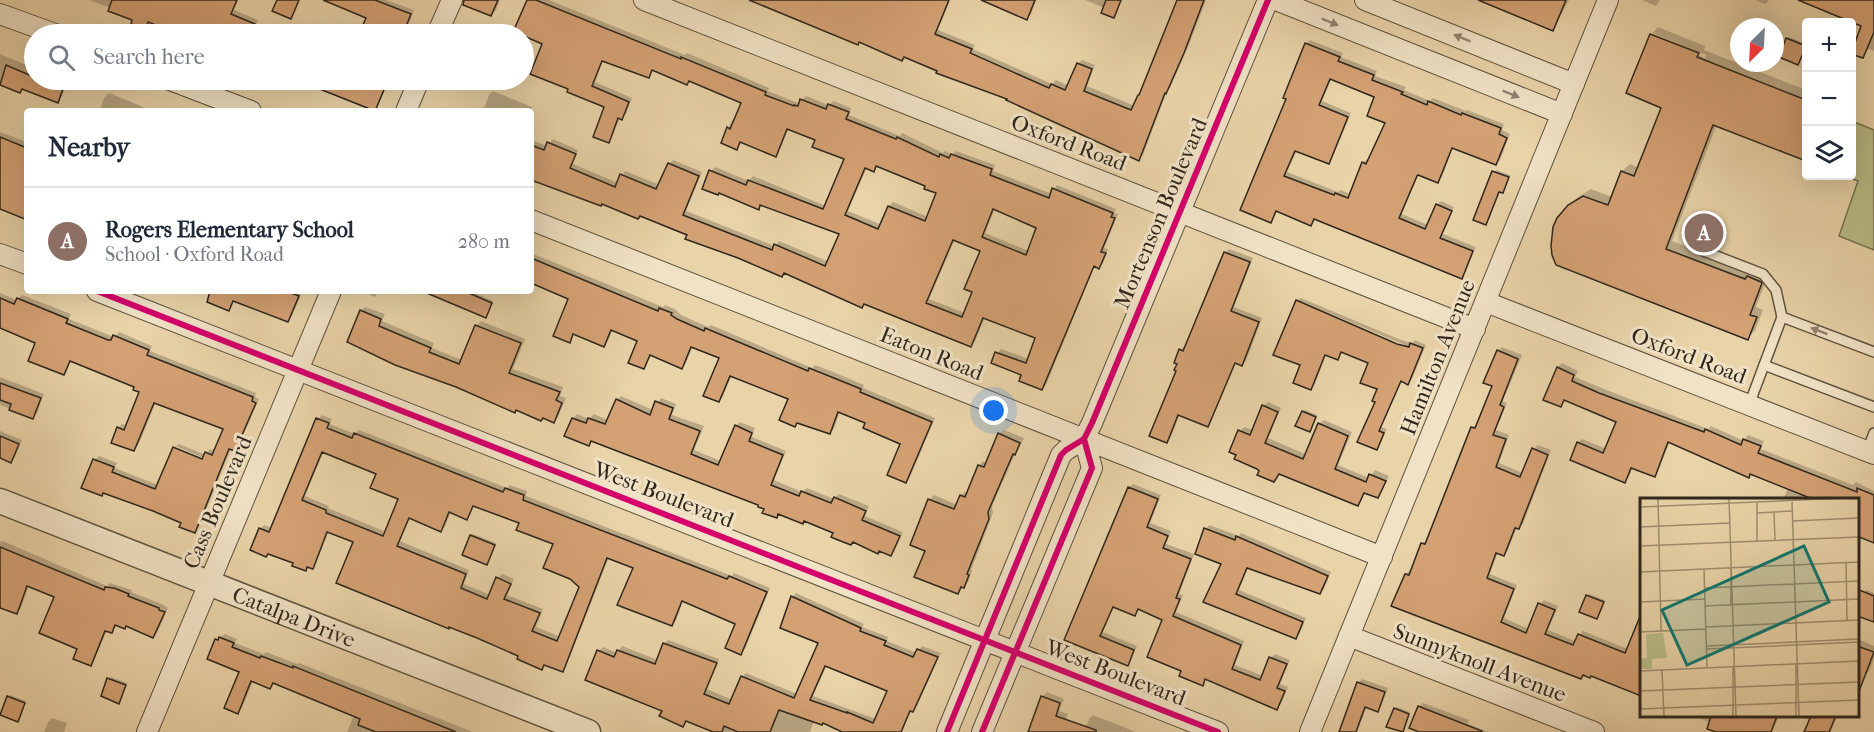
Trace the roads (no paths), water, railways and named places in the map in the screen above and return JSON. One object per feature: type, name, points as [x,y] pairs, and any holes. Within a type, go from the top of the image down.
[{"type":"street","points":[[441,24],[452,0]]},
{"type":"street","name":"Oxford Road","points":[[644,0],[1475,328]]},
{"type":"street","name":"Mortenson Boulevard","points":[[1084,439],[1268,0]]},
{"type":"street","points":[[1276,0],[1562,114]]},
{"type":"street","points":[[1365,0],[1574,84]]},
{"type":"street","name":"Hamilton Avenue","points":[[1310,732],[1608,0]]},
{"type":"street","points":[[0,14],[28,24]]},
{"type":"street","points":[[196,90],[243,108]]},
{"type":"street","points":[[407,108],[415,90]]},
{"type":"street","name":"Eaton Road","points":[[534,221],[1382,557]]},
{"type":"street","points":[[0,254],[24,263]]},
{"type":"street","name":"West Boulevard","points":[[105,294],[1218,732]]},
{"type":"street","name":"Cass Boulevard","points":[[147,732],[330,294]]},
{"type":"street","name":"Oxford Road","points":[[1486,302],[1749,405],[1872,446]]},
{"type":"street","points":[[947,732],[1061,455],[1084,439],[1092,468],[982,732]]},
{"type":"street","name":"Catalpa Drive","points":[[0,501],[588,732]]},
{"type":"street","name":"Sunnyknoll Avenue","points":[[1349,636],[1594,732]]},
{"type":"lane","points":[[1701,250],[1763,274],[1776,290],[1782,317],[1749,405]]},
{"type":"lane","points":[[1782,317],[1874,352]]},
{"type":"lane","points":[[1764,365],[1874,407]]},
{"type":"place","name":"Rogers Elementary School","points":[[1704,233]]}]
